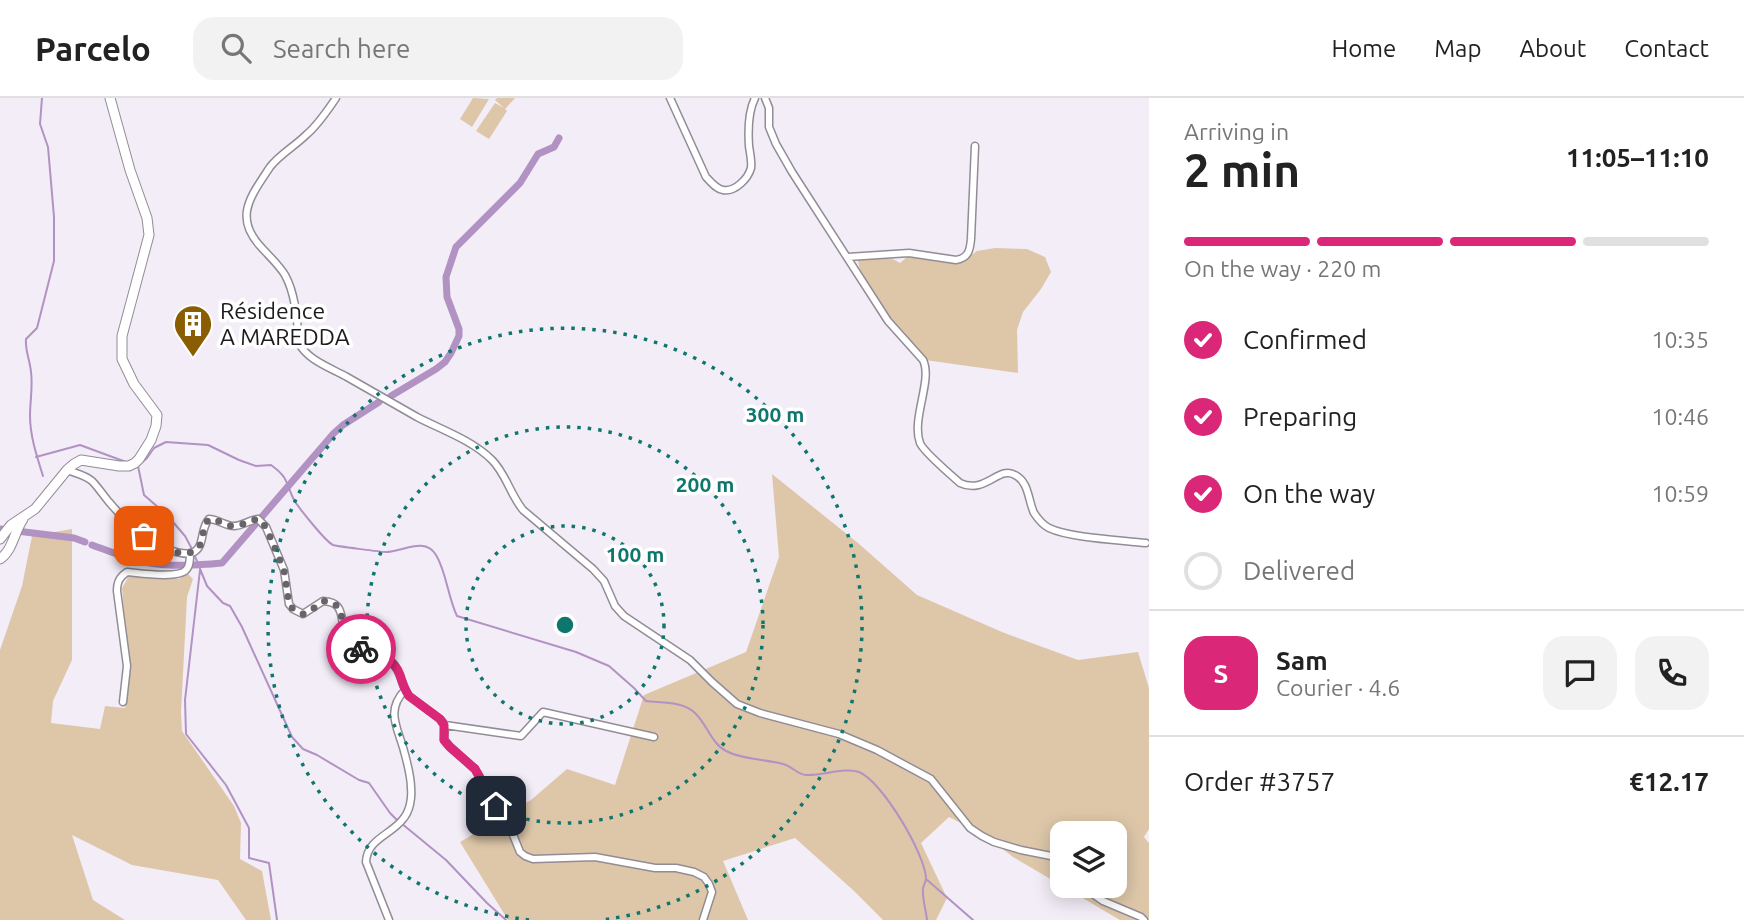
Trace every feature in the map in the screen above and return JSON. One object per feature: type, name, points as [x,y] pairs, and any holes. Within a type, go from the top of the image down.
[{"type":"street","points":[[9,551],[0,540],[10,525],[35,509],[67,470],[82,460],[129,466],[135,463],[151,440],[156,426],[157,415],[134,384],[122,359],[122,335],[149,235],[110,98]]},
{"type":"street","points":[[336,98],[309,133],[273,164],[252,195],[247,208],[246,222],[249,232],[279,267],[290,285],[299,343],[306,354],[466,442],[491,459],[523,510],[593,569],[604,581],[615,606],[624,616],[690,660],[737,704],[760,713],[839,734],[877,750],[931,779],[971,828],[982,836],[1050,858]]},
{"type":"street","points":[[670,98],[706,177],[715,187],[723,190],[735,188],[744,181],[751,168],[750,117],[755,98]]},
{"type":"street","points":[[765,98],[769,108],[769,127],[776,144],[888,321],[923,360],[926,375],[919,425],[922,448],[966,486],[974,487],[1006,473],[1014,474],[1023,481],[1036,515],[1050,528],[1076,535],[1146,543]]},
{"type":"street","points":[[848,257],[909,253],[963,259],[970,249],[975,146]]},
{"type":"street","points":[[67,470],[92,481],[110,504],[153,543],[170,550],[193,552]]},
{"type":"street","points":[[0,558],[9,551],[17,528],[26,515]]},
{"type":"street","points":[[123,702],[127,666],[117,591],[121,576],[127,572],[162,575],[183,573],[188,569],[209,519],[214,518],[230,526],[258,519],[266,527],[284,570],[289,604],[303,614],[323,601],[336,605],[346,633],[356,645],[363,651],[391,661],[397,668],[405,691],[440,719],[444,725],[444,740],[475,769],[507,820],[520,852],[533,859],[595,857],[694,872],[704,877],[712,892],[703,920]]},
{"type":"street","points":[[389,920],[366,862],[369,850],[376,841],[403,819],[409,807],[411,787],[404,751],[394,722],[398,697],[405,691]]},
{"type":"street","points":[[444,725],[521,736],[543,712],[654,737]]},
{"type":"street","points":[[1099,898],[1144,920]]},
{"type":"shaded area","points":[[473,98],[489,99],[472,127],[460,119]]},
{"type":"shaded area","points":[[515,98],[505,109],[507,111],[489,139],[476,131],[495,103],[504,108],[495,100]]},
{"type":"shaded area","points":[[995,248],[1027,249],[1045,257],[1051,272],[1023,312],[1017,330],[1018,373],[925,360],[875,298],[858,260],[885,258],[900,263],[908,256],[959,264],[977,251]]},
{"type":"shaded area","points":[[772,474],[858,543],[917,595],[1002,632],[1078,660],[1138,652],[1149,688],[1149,829],[1144,837],[1149,843],[1149,920],[1120,920],[1082,898],[1127,898],[1127,821],[1050,821],[1050,879],[1013,857],[983,834],[949,817],[921,843],[947,898],[936,920],[883,920],[795,838],[723,861],[748,920],[508,920],[460,842],[531,800],[567,769],[615,785],[644,695],[746,652],[779,557]]},
{"type":"shaded area","points":[[72,529],[72,660],[53,701],[51,723],[100,729],[105,706],[125,708],[129,681],[122,588],[129,576],[179,579],[188,574],[193,579],[187,597],[182,731],[234,806],[241,823],[240,859],[262,871],[271,920],[246,920],[218,880],[132,865],[72,835],[93,900],[125,920],[0,920],[0,650],[22,586],[32,536]]},
{"type":"waterway","points":[[42,98],[40,124],[48,147],[54,217],[54,261],[37,328],[26,339],[26,343],[32,378],[31,431],[43,476]]},
{"type":"waterway","points":[[391,396],[445,362],[459,336],[447,297],[446,277],[456,247],[520,183],[538,154],[554,147],[559,138]]},
{"type":"waterway","points":[[92,545],[150,563],[222,563],[334,433],[379,402]]},
{"type":"waterway","points":[[138,466],[154,448],[166,442],[208,445],[256,466],[271,465],[284,477],[301,510],[333,545],[386,552],[413,546],[431,549],[442,569],[457,616],[576,652],[609,666],[646,701],[672,703],[691,710],[700,718],[717,744],[733,754],[783,764],[803,775],[859,772],[868,778],[890,803],[918,853],[926,878],[923,892],[927,920]]},
{"type":"waterway","points":[[36,457],[80,445],[126,462]]},
{"type":"waterway","points":[[138,466],[144,495],[167,515],[192,549]]},
{"type":"waterway","points":[[0,529],[74,538],[85,542]]},
{"type":"waterway","points":[[194,554],[207,586],[223,603],[230,606],[242,627],[292,737],[303,749],[369,783],[397,820]]},
{"type":"waterway","points":[[200,570],[185,700],[186,734],[226,785],[249,828],[249,858],[269,863],[277,920]]},
{"type":"waterway","points":[[401,823],[446,860],[506,920]]},
{"type":"waterway","points":[[926,879],[973,920]]},
{"type":"way so far","points":[[144,536],[170,550],[190,553],[196,551],[209,519],[214,518],[230,526],[258,519],[266,527],[284,570],[289,604],[303,614],[323,601],[336,605],[346,633],[361,649]]},
{"type":"place","name":"Résidence A MAREDDA","points":[[193,358]]},
{"type":"route","points":[[361,649],[391,661],[397,668],[405,691],[440,719],[444,725],[444,740],[475,769],[496,806]]}]
